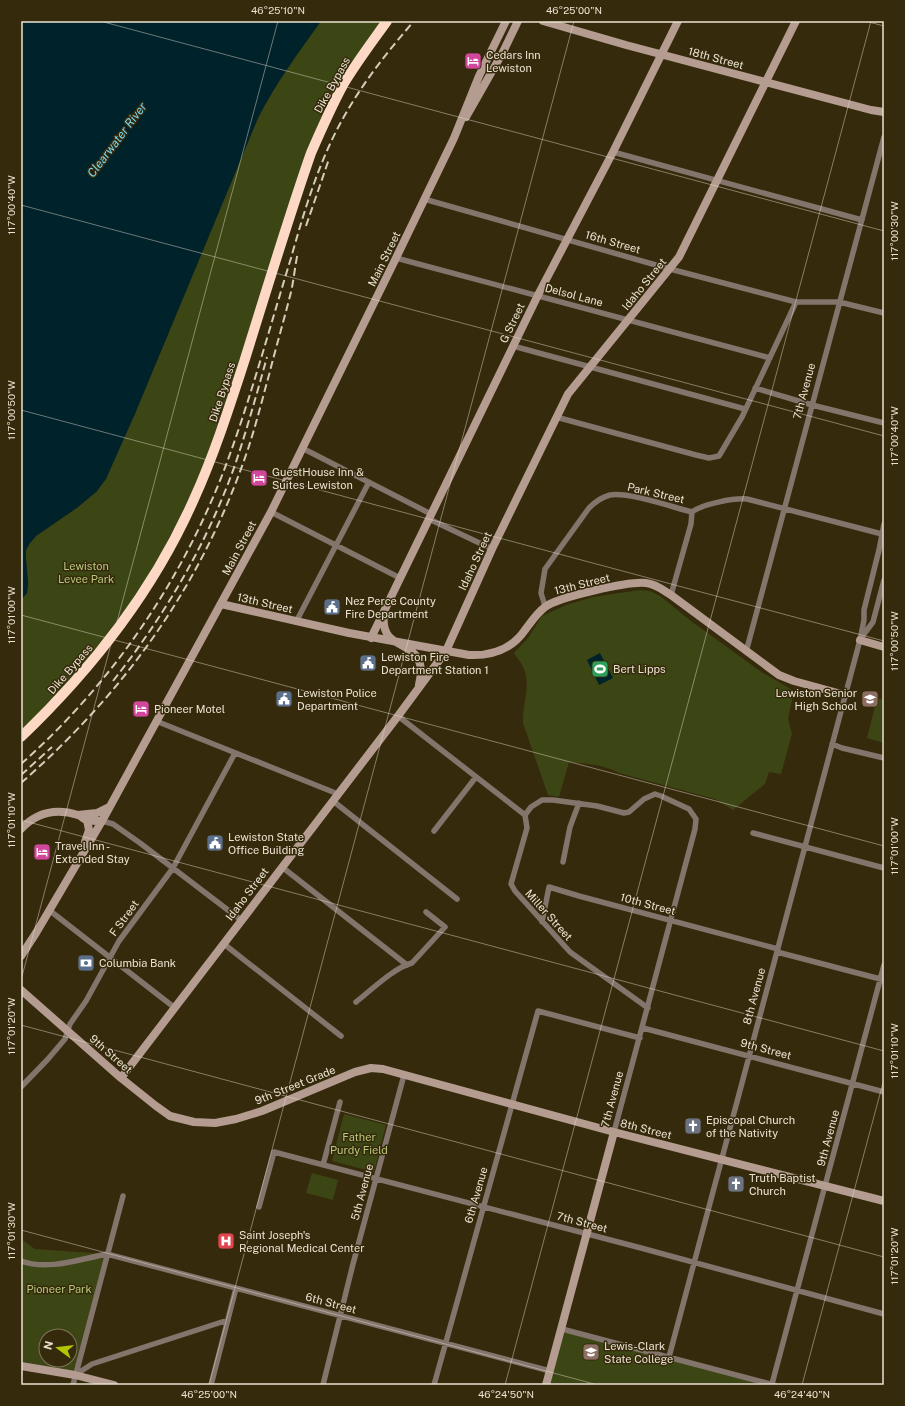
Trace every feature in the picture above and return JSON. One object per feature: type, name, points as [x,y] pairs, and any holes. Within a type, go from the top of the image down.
[{"type":"highway","name":"Dike Bypass","points":[[21,737],[72,686],[118,630],[133,609],[178,532],[194,500],[222,431],[311,153],[343,85],[364,52],[387,21]]},
{"type":"street","name":"Main Street","points":[[454,138],[479,76],[506,21]]},
{"type":"street","name":"Main Street","points":[[21,956],[102,821],[271,512],[454,138],[482,90],[518,21]]},
{"type":"street","name":"18th Street","points":[[543,21],[765,82],[871,110],[884,112]]},
{"type":"street","name":"G Street","points":[[371,638],[538,295],[567,239],[575,227],[678,21]]},
{"type":"street","name":"Idaho Street","points":[[121,1078],[446,651],[460,616],[568,394],[679,257],[796,21]]},
{"type":"street","name":"7th Avenue","points":[[746,652],[884,137]]},
{"type":"street","points":[[613,152],[862,220]]},
{"type":"street","name":"16th Street","points":[[424,199],[670,269],[796,302]]},
{"type":"street","name":"Delsol Lane","points":[[396,258],[770,358]]},
{"type":"street","points":[[556,417],[696,455],[715,457],[721,452],[742,417],[796,302],[840,302],[884,313]]},
{"type":"street","points":[[513,346],[745,409]]},
{"type":"street","points":[[755,388],[812,405],[884,423]]},
{"type":"street","points":[[302,448],[369,482],[492,549]]},
{"type":"street","points":[[296,622],[369,482]]},
{"type":"street","name":"Park Street","points":[[545,606],[541,593],[545,569],[589,508],[595,502],[606,496],[623,495],[692,512],[697,508],[739,498],[747,499],[882,534]]},
{"type":"street","points":[[271,512],[400,578]]},
{"type":"street","points":[[671,594],[691,524],[692,512]]},
{"type":"street","name":"8th Avenue","points":[[669,1357],[860,640],[864,620],[864,606],[879,550],[884,524]]},
{"type":"street","name":"8th Avenue","points":[[860,640],[873,622],[884,580]]},
{"type":"street","name":"13th Street","points":[[221,604],[371,638],[480,656],[495,653],[512,644],[518,639],[545,606],[564,598],[629,584],[641,583],[655,585],[671,594],[746,652],[779,675],[845,695]]},
{"type":"street","points":[[385,609],[383,621],[384,629],[389,637],[394,642],[409,649],[420,661],[421,670],[418,688]]},
{"type":"street","points":[[860,640],[884,647]]},
{"type":"street","points":[[398,716],[525,815],[531,807],[542,800],[579,803],[570,827],[563,862]]},
{"type":"street","points":[[156,720],[235,753],[335,798],[457,899]]},
{"type":"street","points":[[832,744],[842,748],[884,758]]},
{"type":"street","name":"F Street","points":[[21,1087],[65,1039],[70,1024],[86,1001],[119,941],[173,868],[235,753]]},
{"type":"street","points":[[434,831],[476,777]]},
{"type":"street","name":"7th Avenue","points":[[546,1385],[643,1028],[695,829],[696,819],[689,809],[655,794],[644,799],[629,812],[624,813],[579,803]]},
{"type":"street","points":[[78,816],[97,813],[109,807]]},
{"type":"street","points":[[21,829],[29,820],[51,812],[78,816],[87,820],[102,821],[113,824],[241,920]]},
{"type":"street","name":"Miller Street","points":[[525,815],[527,828],[511,884],[515,891],[570,952],[648,1008]]},
{"type":"street","points":[[80,858],[89,830],[87,820]]},
{"type":"street","points":[[753,834],[884,868]]},
{"type":"street","points":[[282,867],[406,964]]},
{"type":"street","name":"10th Street","points":[[542,922],[549,887],[882,980]]},
{"type":"street","points":[[49,910],[175,1008]]},
{"type":"street","points":[[356,1002],[396,971],[417,959],[445,927],[426,912]]},
{"type":"street","points":[[224,944],[341,1036]]},
{"type":"street","name":"9th Avenue","points":[[773,1385],[852,1084],[882,980],[884,966]]},
{"type":"street","name":"9th Street","points":[[21,990],[121,1078],[170,1116],[194,1122]]},
{"type":"street","name":"6th Avenue","points":[[434,1385],[538,1011],[640,1038]]},
{"type":"street","name":"9th Street","points":[[643,1028],[884,1092]]},
{"type":"street","name":"9th Street Grade","points":[[194,1122],[215,1124],[255,1113],[364,1069],[383,1070],[404,1075]]},
{"type":"street","name":"8th Street","points":[[404,1075],[511,1105],[884,1201]]},
{"type":"street","name":"5th Avenue","points":[[323,1385],[339,1316],[404,1075]]},
{"type":"street","points":[[323,1165],[340,1102]]},
{"type":"street","name":"7th Street","points":[[260,1207],[274,1152],[694,1262],[884,1314]]},
{"type":"street","points":[[73,1385],[123,1196]]},
{"type":"street","points":[[21,1261],[34,1265],[48,1265],[107,1254]]},
{"type":"street","name":"6th Street","points":[[107,1254],[550,1371]]},
{"type":"street","points":[[211,1385],[236,1288]]},
{"type":"street","points":[[75,1375],[94,1363],[228,1320]]},
{"type":"street","points":[[562,1329],[773,1385]]},
{"type":"street","points":[[21,1366],[75,1375],[114,1385]]},
{"type":"green space","name":"Lewiston Levee Park","points":[[321,21],[387,21],[329,112],[203,479],[133,609],[21,737],[21,600],[27,593],[28,583],[26,550],[36,536],[78,507],[97,491],[134,416],[258,118],[280,80]]},
{"type":"green space","points":[[640,590],[650,591],[660,596],[691,621],[760,671],[794,691],[788,719],[792,734],[781,774],[769,772],[765,784],[733,810],[715,799],[619,773],[601,766],[569,762],[559,797],[548,795],[523,723],[527,683],[523,667],[514,653],[528,638],[542,616],[566,605],[593,597]]},
{"type":"green space","points":[[877,698],[884,700],[884,743],[867,738]]},
{"type":"green space","name":"Father Purdy Field","points":[[344,1114],[386,1125],[374,1172],[332,1161]]},
{"type":"green space","points":[[312,1173],[338,1180],[333,1200],[306,1193]]},
{"type":"green space","name":"Pioneer Park","points":[[21,1239],[35,1249],[107,1254],[78,1364],[78,1328],[38,1328],[38,1368],[77,1368],[75,1375],[21,1366]]},
{"type":"green space","name":"Lewis-Clark State College","points":[[562,1329],[755,1380],[754,1385],[546,1385]]},
{"type":"water","name":"Clearwater River","points":[[21,21],[321,21],[280,80],[258,118],[134,416],[106,479],[97,491],[78,507],[36,536],[30,543],[26,550],[28,583],[27,593],[21,600]]},
{"type":"water","name":"Bert Lipps","points":[[600,653],[613,678],[599,685],[587,660]]},
{"type":"railway","points":[[21,764],[55,732],[117,661],[145,622],[193,541],[213,498],[230,454],[262,356],[313,186],[324,158],[338,127],[357,95],[378,64],[414,21]]},
{"type":"railway","points":[[306,226],[329,159]]},
{"type":"railway","points":[[21,783],[95,710],[128,672],[184,589],[208,545],[230,498],[251,440],[291,292],[298,252]]},
{"type":"railway","points":[[113,681],[150,631],[198,551],[224,494],[235,465],[267,357]]},
{"type":"railway","points":[[21,775],[52,747]]},
{"type":"place","name":"Cedars Inn Lewiston","points":[[473,61]]},
{"type":"place","name":"GuestHouse Inn & Suites Lewiston","points":[[259,478]]},
{"type":"place","name":"Nez Perce County Fire Department","points":[[332,607]]},
{"type":"place","name":"Lewiston Fire Department Station 1","points":[[368,663]]},
{"type":"place","name":"Bert Lipps","points":[[600,669]]},
{"type":"place","name":"Lewiston Police Department","points":[[284,699]]},
{"type":"place","name":"Lewiston Senior High School","points":[[870,699]]},
{"type":"place","name":"Pioneer Motel","points":[[141,709]]},
{"type":"place","name":"Lewiston State Office Building","points":[[215,843]]},
{"type":"place","name":"Travel Inn - Extended Stay","points":[[42,852]]},
{"type":"place","name":"Columbia Bank","points":[[86,963]]},
{"type":"place","name":"Episcopal Church of the Nativity","points":[[693,1126]]},
{"type":"place","name":"Truth Baptist Church","points":[[736,1184]]},
{"type":"place","name":"Saint Joseph's Regional Medical Center","points":[[226,1241]]},
{"type":"place","name":"Lewis-Clark State College","points":[[591,1352]]}]
